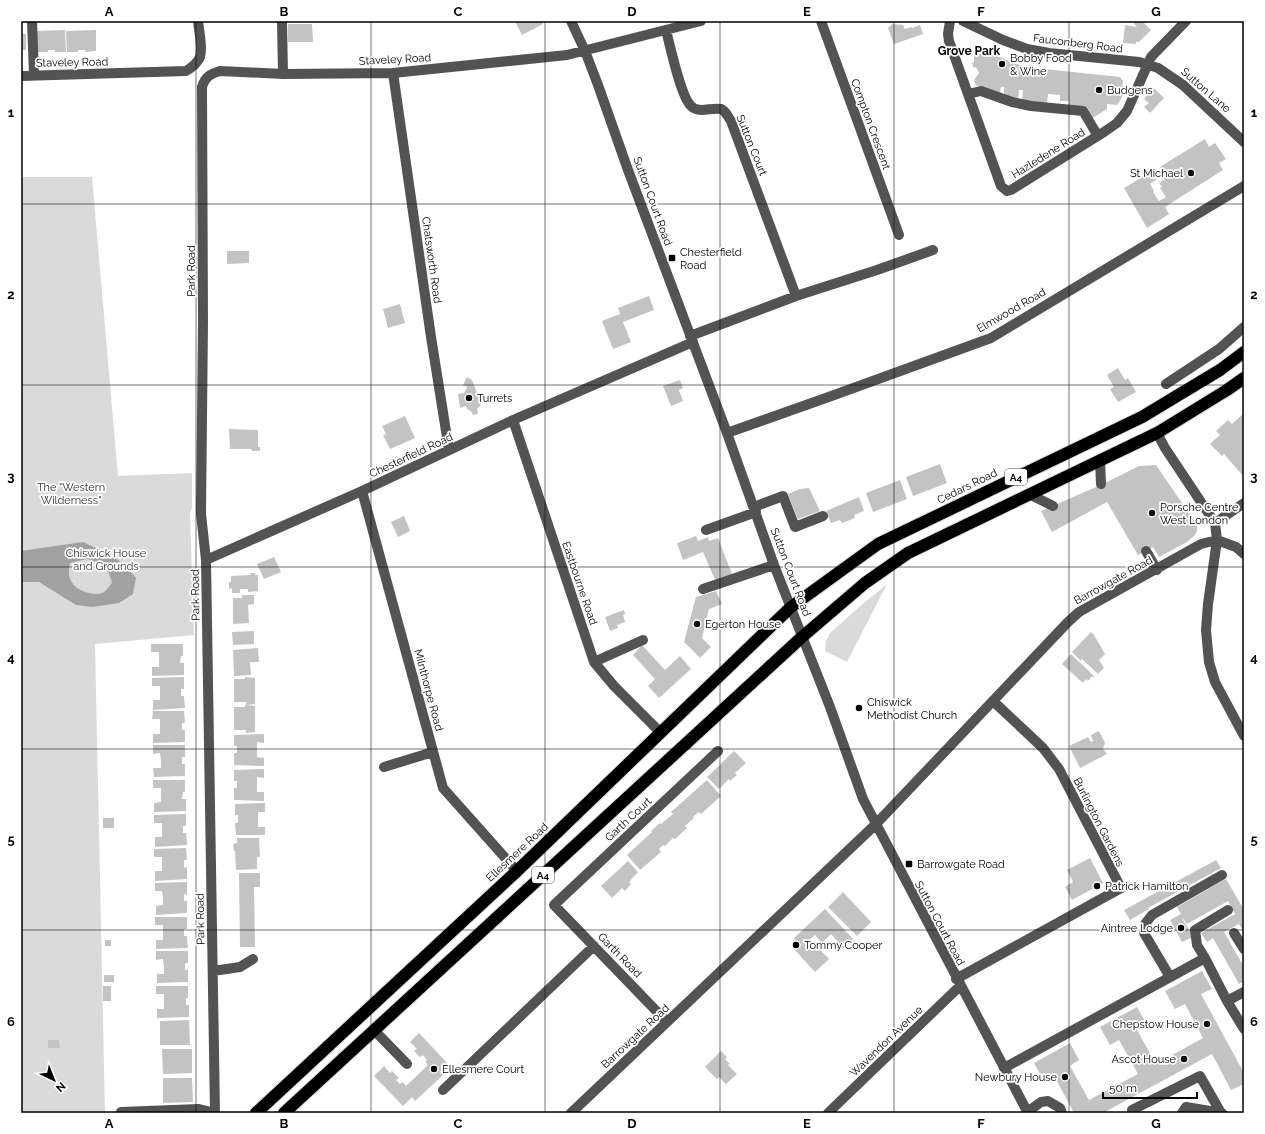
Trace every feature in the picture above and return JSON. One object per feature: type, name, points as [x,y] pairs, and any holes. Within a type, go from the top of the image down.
[{"type":"highway","name":"Cedars Road","points":[[791,606],[878,544],[1142,416],[1220,370],[1244,352]]},
{"type":"highway","name":"A4","points":[[284,1113],[802,637],[866,583],[908,553],[1157,433],[1244,378]]},
{"type":"highway","name":"Ellesmere Road","points":[[256,1113],[517,871],[791,606]]},
{"type":"street","points":[[32,21],[34,75]]},
{"type":"street","name":"Staveley Road","points":[[21,76],[186,71],[194,66],[200,58],[198,21]]},
{"type":"street","points":[[282,21],[283,74]]},
{"type":"street","name":"Sutton Court Road","points":[[571,21],[585,51],[727,433],[774,565],[791,606],[863,799],[1027,1113]]},
{"type":"street","points":[[585,51],[667,27],[701,21]]},
{"type":"street","name":"Compton Crescent","points":[[821,21],[900,235]]},
{"type":"street","name":"Hazledene Road","points":[[950,21],[948,34],[949,42],[1001,186],[1007,191],[1011,190],[1111,128],[1123,117],[1135,94],[1147,64],[1155,52],[1186,21]]},
{"type":"street","name":"Fauconberg Road","points":[[964,21],[1003,40],[1027,49],[1049,53],[1110,58],[1147,64]]},
{"type":"street","name":"Sutton Court","points":[[667,27],[684,94],[691,106],[695,109],[701,110],[721,109],[726,112],[731,121],[796,296]]},
{"type":"street","name":"Staveley Road","points":[[206,77],[220,71],[283,74],[393,73],[567,56],[585,51]]},
{"type":"street","name":"Sutton Lane","points":[[1147,64],[1158,68],[1184,85],[1244,142]]},
{"type":"street","name":"Chatsworth Road","points":[[393,73],[431,337],[449,450]]},
{"type":"street","name":"Park Road","points":[[206,77],[202,86],[202,506],[206,560],[215,1113]]},
{"type":"street","points":[[968,94],[981,91],[1012,102],[1083,111],[1098,136]]},
{"type":"street","name":"Elmwood Road","points":[[727,433],[991,338],[1244,186]]},
{"type":"street","name":"Chesterfield Road","points":[[206,560],[362,491],[512,420],[692,339],[796,296],[933,250]]},
{"type":"street","points":[[1166,384],[1219,349],[1244,326]]},
{"type":"street","name":"Eastbourne Road","points":[[512,420],[594,662],[614,686],[660,733]]},
{"type":"street","points":[[1157,433],[1165,448],[1215,523],[1217,540],[1206,630],[1209,662],[1215,682],[1244,736]]},
{"type":"street","points":[[1100,460],[1101,484]]},
{"type":"street","name":"Milnthorpe Road","points":[[362,491],[443,788],[517,871]]},
{"type":"street","points":[[1029,494],[1053,506]]},
{"type":"street","points":[[706,530],[755,510],[783,496],[795,527],[823,516]]},
{"type":"street","points":[[1215,523],[1244,502]]},
{"type":"street","points":[[1217,540],[1236,547],[1244,554]]},
{"type":"street","name":"Barrowgate Road","points":[[571,1113],[875,824],[1079,612],[1157,570],[1201,544],[1217,540]]},
{"type":"street","points":[[1146,551],[1157,570]]},
{"type":"street","points":[[703,589],[774,565]]},
{"type":"street","points":[[594,662],[643,640]]},
{"type":"street","name":"Burlington Gardens","points":[[958,983],[1121,888],[1059,769],[1043,748],[992,701]]},
{"type":"street","name":"Garth Court","points":[[554,905],[718,751]]},
{"type":"street","points":[[384,768],[433,752]]},
{"type":"street","points":[[1170,978],[1144,933],[1145,924],[1152,915],[1222,875]]},
{"type":"street","name":"Garth Road","points":[[554,905],[667,1022]]},
{"type":"street","points":[[1228,910],[1195,930],[1197,945],[1244,1029]]},
{"type":"street","points":[[1234,933],[1244,949]]},
{"type":"street","points":[[443,1090],[594,946]]},
{"type":"street","points":[[1004,1068],[1205,958]]},
{"type":"street","points":[[212,971],[240,967],[253,959]]},
{"type":"street","name":"Wavendon Avenue","points":[[828,1113],[958,983]]},
{"type":"street","points":[[1227,1001],[1244,992]]},
{"type":"street","points":[[374,1030],[407,1064]]},
{"type":"street","points":[[1133,1113],[1132,1110],[1200,1076],[1221,1113]]},
{"type":"street","points":[[1027,1113],[1041,1102],[1048,1101],[1060,1108],[1062,1113]]},
{"type":"street","points":[[1182,1113],[1186,1107],[1221,1113]]},
{"type":"street","points":[[121,1112],[199,1109],[215,1113]]},
{"type":"green space","name":"Chiswick House and Grounds","points":[[21,177],[92,177],[118,476],[192,473],[192,508],[190,514],[194,635],[95,644],[105,1113],[21,1113]]},
{"type":"green space","points":[[887,584],[847,662],[825,651],[826,641],[830,633]]},
{"type":"shaded area","points":[[83,542],[107,553],[124,564],[136,578],[133,594],[119,603],[92,607],[76,605],[39,582],[21,582],[21,551]],"holes":[[[87,559],[101,564],[107,569],[112,583],[100,594],[89,593],[79,589],[72,582],[69,574],[70,563]]]},
{"type":"building","points":[[515,21],[541,21],[543,24],[522,35]]},
{"type":"building","points":[[1142,21],[1151,30],[1139,42],[1136,42],[1136,44],[1123,43],[1125,25],[1137,27],[1133,22]]},
{"type":"building","points":[[288,24],[312,24],[313,42],[288,42]]},
{"type":"building","points":[[892,24],[903,25],[905,29],[920,25],[923,34],[894,44],[888,28]]},
{"type":"building","points":[[65,30],[66,52],[55,52],[55,50],[48,50],[48,52],[37,52],[36,31]]},
{"type":"building","points":[[96,30],[96,51],[85,52],[85,50],[78,50],[78,52],[67,52],[66,31]]},
{"type":"building","points":[[21,34],[26,34],[26,50],[21,50]]},
{"type":"building","points":[[979,48],[1016,64],[1035,68],[1120,77],[1123,81],[1122,92],[1124,92],[1117,105],[1107,104],[1107,109],[1091,119],[1087,108],[1068,106],[1069,101],[1060,101],[1060,95],[1048,94],[1047,104],[1022,101],[1023,90],[1019,90],[1018,99],[1004,96],[1004,87],[1001,87],[1000,93],[986,90],[976,85],[974,80],[979,73],[976,67],[974,68],[972,63],[974,62],[974,50]]},
{"type":"building","points":[[1153,87],[1164,98],[1150,113],[1144,107],[1149,103],[1144,99]]},
{"type":"building","name":"St Michael","points":[[1205,139],[1209,147],[1215,143],[1226,159],[1219,163],[1223,170],[1165,207],[1169,214],[1147,228],[1124,188],[1151,172],[1156,180],[1150,184],[1154,191],[1153,192],[1159,201],[1166,197],[1160,188],[1162,187],[1159,183],[1164,180],[1162,178],[1166,176],[1160,167]]},
{"type":"building","points":[[227,251],[249,251],[249,263],[227,264]]},
{"type":"building","points":[[649,296],[654,310],[623,322],[631,342],[613,349],[602,321],[620,314],[618,308]]},
{"type":"building","points":[[400,304],[405,323],[388,328],[383,309]]},
{"type":"building","points":[[1118,368],[1125,380],[1128,378],[1136,392],[1118,402],[1110,389],[1114,387],[1107,375]]},
{"type":"building","name":"Turrets","points":[[467,377],[472,380],[481,403],[477,409],[478,414],[473,415],[466,406],[460,408],[458,394],[464,393],[467,387],[463,385]]},
{"type":"building","points":[[680,380],[683,388],[679,390],[683,401],[671,406],[663,386]]},
{"type":"building","points":[[1244,413],[1244,477],[1224,454],[1222,456],[1210,444],[1220,435],[1216,431],[1228,420],[1232,424]]},
{"type":"building","points":[[405,416],[415,438],[390,449],[383,435],[386,434],[382,426]]},
{"type":"building","points":[[229,429],[258,430],[258,447],[260,447],[260,451],[252,451],[251,449],[230,449]]},
{"type":"building","points":[[940,464],[947,483],[913,496],[906,477]]},
{"type":"building","name":"Porsche Centre West London","points":[[1156,465],[1197,525],[1195,535],[1187,542],[1159,557],[1153,547],[1138,555],[1107,502],[1052,532],[1041,511],[1103,484],[1139,466]]},
{"type":"building","points":[[900,480],[907,499],[873,512],[866,493]]},
{"type":"building","points":[[809,488],[820,511],[798,519],[788,494],[800,489]]},
{"type":"building","points":[[859,497],[864,511],[854,515],[855,518],[842,523],[840,520],[831,523],[826,511]]},
{"type":"building","points":[[404,516],[410,531],[398,537],[391,522]]},
{"type":"building","points":[[696,536],[698,541],[708,537],[709,541],[718,538],[732,574],[715,580],[703,552],[683,560],[677,543]]},
{"type":"building","points":[[274,557],[281,572],[264,579],[257,564]]},
{"type":"building","points":[[250,573],[255,573],[255,575],[258,575],[258,591],[248,592],[248,589],[240,589],[240,593],[232,593],[232,588],[229,589],[231,576],[251,575]]},
{"type":"building","name":"Egerton House","points":[[716,591],[722,604],[709,609],[702,638],[711,647],[700,658],[684,642],[696,597]]},
{"type":"building","points":[[242,595],[254,595],[254,604],[248,605],[249,623],[233,624],[233,598],[242,598]]},
{"type":"building","points":[[624,610],[625,614],[623,615],[625,622],[617,625],[618,628],[610,631],[605,617]]},
{"type":"building","points":[[254,631],[254,644],[233,645],[232,632]]},
{"type":"building","points":[[1091,632],[1105,654],[1099,660],[1104,668],[1098,674],[1072,652]]},
{"type":"building","points":[[151,644],[183,644],[183,656],[181,656],[180,663],[184,663],[184,675],[152,676],[152,667],[159,667],[159,652],[151,652]]},
{"type":"building","points":[[642,645],[665,670],[680,656],[691,669],[659,698],[648,686],[655,679],[633,655]]},
{"type":"building","points":[[258,648],[259,662],[250,662],[251,675],[234,676],[233,650]]},
{"type":"building","points":[[1071,654],[1094,676],[1093,678],[1092,676],[1088,681],[1086,679],[1083,683],[1062,664]]},
{"type":"building","points":[[184,677],[184,689],[181,689],[181,696],[184,696],[185,708],[153,710],[153,700],[160,700],[160,686],[152,686],[152,678]]},
{"type":"building","points":[[245,677],[255,678],[255,704],[246,705],[246,702],[234,702],[234,679],[245,679]]},
{"type":"building","points":[[245,705],[255,706],[255,732],[246,733],[246,730],[234,730],[234,707],[245,707]]},
{"type":"building","points":[[153,711],[184,711],[185,723],[182,723],[182,730],[185,730],[185,742],[153,743],[153,734],[160,734],[160,719],[152,719]]},
{"type":"building","points":[[1099,731],[1105,743],[1103,749],[1107,754],[1080,768],[1069,746],[1088,737],[1091,742],[1093,741],[1091,735]]},
{"type":"building","points":[[264,734],[264,743],[257,742],[257,757],[264,758],[264,766],[234,765],[234,753],[237,753],[237,746],[234,746],[234,735]]},
{"type":"building","points":[[153,745],[185,745],[185,757],[182,757],[182,764],[185,764],[185,776],[154,777],[153,768],[161,768],[161,761],[160,753],[153,754]]},
{"type":"building","points":[[734,751],[746,763],[735,773],[737,775],[730,781],[729,779],[719,789],[707,777]]},
{"type":"building","points":[[264,769],[264,778],[257,777],[257,792],[264,792],[264,801],[234,800],[234,788],[237,788],[237,781],[234,781],[234,770]]},
{"type":"building","points":[[153,780],[185,780],[185,792],[183,792],[182,799],[186,799],[186,811],[154,812],[154,803],[161,802],[161,788],[153,788]]},
{"type":"building","points":[[707,780],[721,796],[701,814],[699,812],[693,817],[694,818],[685,826],[687,828],[675,839],[673,838],[665,846],[663,845],[659,849],[661,852],[640,870],[627,855],[652,832],[651,831],[673,814],[671,812]]},
{"type":"building","points":[[265,803],[265,812],[258,812],[258,827],[265,827],[265,835],[236,835],[235,823],[238,823],[238,815],[235,815],[235,804]]},
{"type":"building","points":[[186,814],[186,826],[183,826],[183,833],[186,833],[187,845],[155,847],[155,837],[162,837],[162,823],[154,823],[154,815]]},
{"type":"building","points":[[103,818],[114,818],[114,828],[103,828]]},
{"type":"building","points":[[237,838],[259,838],[260,857],[257,857],[257,869],[236,870],[233,844],[237,843]]},
{"type":"building","points":[[186,848],[187,860],[184,860],[184,868],[187,867],[187,879],[155,881],[155,871],[162,871],[162,857],[154,857],[154,849]]},
{"type":"building","points":[[1090,858],[1103,883],[1072,900],[1065,887],[1073,882],[1067,870]]},
{"type":"building","points":[[1216,860],[1221,868],[1148,908],[1149,909],[1130,920],[1124,910]]},
{"type":"building","points":[[628,861],[638,872],[629,882],[631,884],[625,891],[622,888],[612,898],[601,886]]},
{"type":"building","points":[[239,873],[260,873],[260,887],[254,887],[255,947],[240,947]]},
{"type":"building","points":[[1226,879],[1244,910],[1244,933],[1239,924],[1224,932],[1244,967],[1244,981],[1239,984],[1213,938],[1207,942],[1201,933],[1235,914],[1228,901],[1187,924],[1181,916],[1193,937],[1182,942],[1170,920],[1181,914],[1177,907]]},
{"type":"building","points":[[187,882],[187,895],[184,894],[184,901],[187,901],[187,913],[156,915],[156,906],[163,905],[163,898],[162,891],[155,891],[155,883]]},
{"type":"building","points":[[843,892],[871,922],[857,936],[828,907]]},
{"type":"building","points":[[825,909],[853,939],[844,948],[831,934],[822,943],[815,935],[810,939],[829,959],[815,972],[793,948],[798,943],[794,938]]},
{"type":"building","points":[[155,917],[187,917],[187,929],[184,929],[184,936],[187,936],[188,948],[156,949],[156,940],[163,940],[163,925],[155,925]]},
{"type":"building","points":[[105,940],[111,940],[111,946],[105,946]]},
{"type":"building","points":[[156,951],[188,951],[188,963],[185,963],[185,970],[188,970],[188,982],[157,983],[157,974],[164,974],[164,967],[163,959],[156,960]]},
{"type":"building","points":[[1202,971],[1212,989],[1201,994],[1244,1073],[1244,1084],[1231,1090],[1212,1054],[1103,1113],[1074,1113],[1053,1074],[1043,1079],[1034,1063],[1070,1043],[1079,1060],[1070,1066],[1089,1100],[1138,1074],[1119,1040],[1110,1045],[1100,1027],[1137,1007],[1147,1025],[1137,1030],[1156,1064],[1203,1038],[1185,1004],[1175,1009],[1165,991]]},
{"type":"building","points":[[104,975],[114,975],[114,982],[104,982]]},
{"type":"building","points":[[103,986],[111,986],[111,1001],[103,1001]]},
{"type":"building","points":[[156,986],[188,986],[188,998],[186,998],[186,1005],[189,1005],[189,1017],[157,1018],[157,1009],[164,1009],[164,994],[156,994]]},
{"type":"building","points":[[189,1020],[190,1045],[160,1045],[160,1021]]},
{"type":"building","name":"Ellesmere Court","points":[[419,1033],[448,1064],[440,1072],[443,1075],[415,1101],[412,1097],[403,1106],[374,1076],[384,1066],[390,1073],[392,1071],[399,1078],[396,1080],[400,1084],[403,1082],[406,1086],[428,1065],[425,1061],[427,1060],[423,1055],[420,1057],[414,1051],[417,1049],[410,1042]]},
{"type":"building","points":[[48,1040],[59,1040],[60,1048],[48,1048]]},
{"type":"building","points":[[162,1049],[192,1049],[192,1073],[163,1074]]},
{"type":"building","points":[[721,1051],[727,1057],[725,1059],[730,1064],[728,1065],[737,1074],[726,1084],[719,1077],[717,1079],[705,1067]]},
{"type":"building","points":[[163,1078],[192,1078],[193,1102],[163,1103]]},
{"type":"place","name":"Bobby Food & Wine","points":[[1002,64]]},
{"type":"place","name":"Budgens","points":[[1099,90]]},
{"type":"place","name":"St Michael","points":[[1191,173]]},
{"type":"place","name":"Chesterfield Road","points":[[672,258]]},
{"type":"place","name":"Turrets","points":[[469,398]]},
{"type":"place","name":"Porsche Centre West London","points":[[1152,513]]},
{"type":"place","name":"Egerton House","points":[[697,624]]},
{"type":"place","name":"Chiswick Methodist Church","points":[[859,708]]},
{"type":"place","name":"Barrowgate Road","points":[[909,864]]},
{"type":"place","name":"Patrick Hamilton","points":[[1097,886]]},
{"type":"place","name":"Aintree Lodge","points":[[1181,928]]},
{"type":"place","name":"Tommy Cooper","points":[[796,945]]},
{"type":"place","name":"Chepstow House","points":[[1207,1024]]},
{"type":"place","name":"Ascot House","points":[[1184,1059]]},
{"type":"place","name":"Ellesmere Court","points":[[434,1069]]},
{"type":"place","name":"Newbury House","points":[[1065,1077]]},
{"type":"district","name":"Grove Park","points":[[969,51]]},
{"type":"park label","name":"The \"Western Wilderness\"","points":[[71,493]]}]
